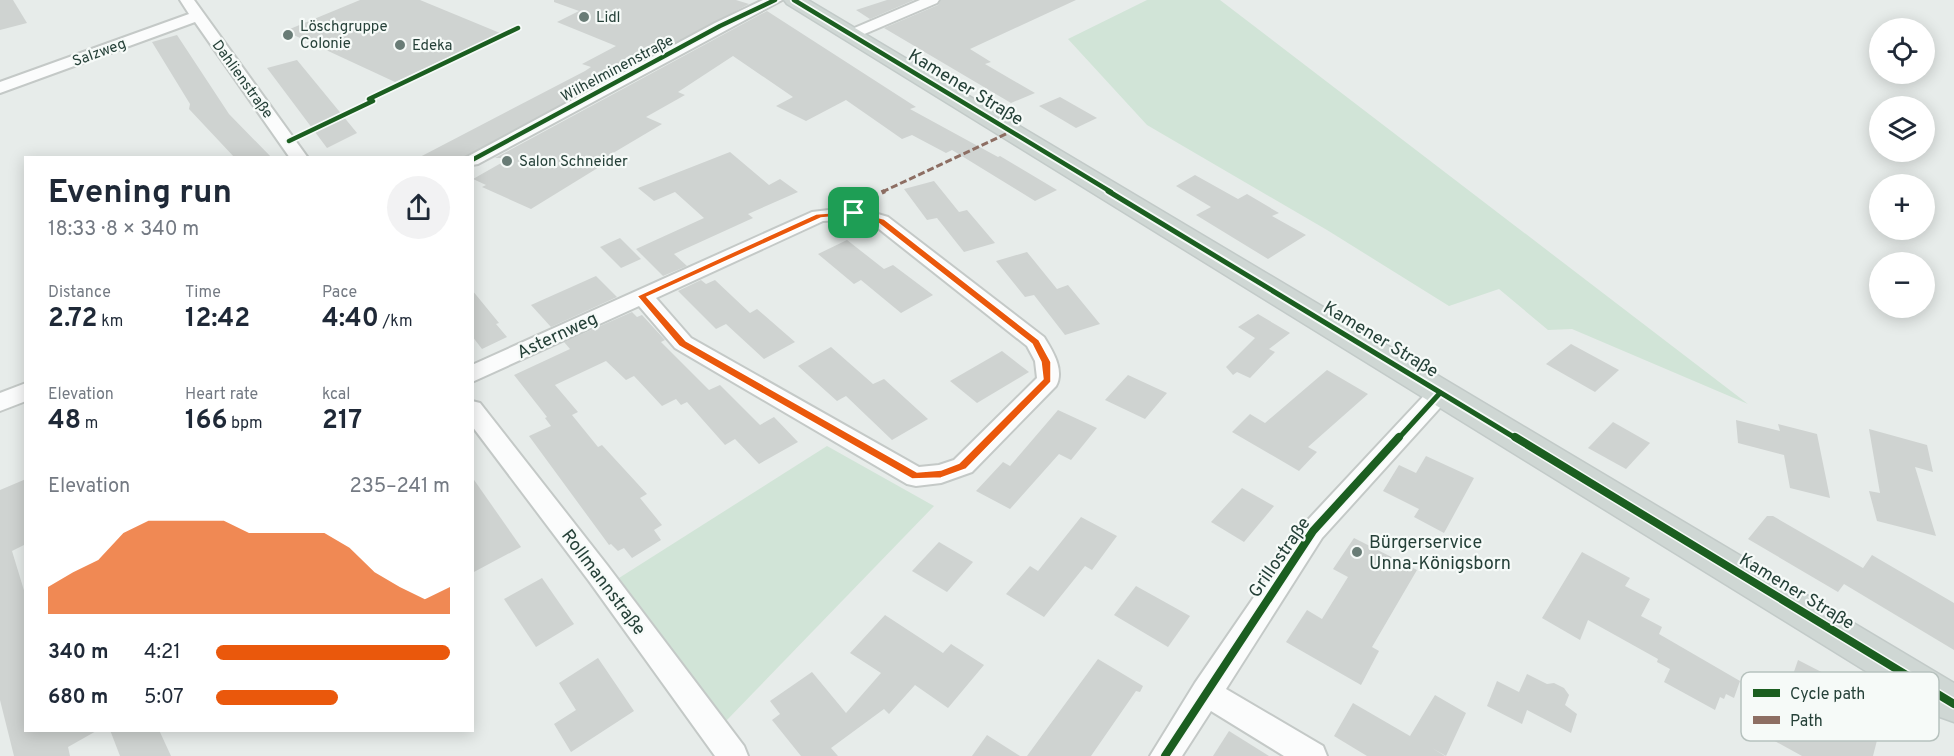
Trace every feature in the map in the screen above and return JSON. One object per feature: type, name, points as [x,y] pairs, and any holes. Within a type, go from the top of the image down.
[{"type":"main road","name":"Kamener Straße","points":[[794,0],[1901,672]]},
{"type":"main road","name":"Kamener Straße","points":[[1939,695],[1954,704]]},
{"type":"street","name":"Dahlienstraße","points":[[187,0],[298,156]]},
{"type":"street","name":"Wilhelminenstraße","points":[[474,159],[712,31],[775,0]]},
{"type":"street","points":[[850,35],[932,0]]},
{"type":"street","name":"Salzweg","points":[[0,88],[197,16]]},
{"type":"street","name":"Asternweg","points":[[474,373],[642,296],[819,216],[854,213],[881,221],[1036,342],[1046,362],[1048,380],[963,466],[941,474],[916,477],[683,343],[642,296]]},
{"type":"street","points":[[0,404],[24,391]]},
{"type":"street","name":"Grillostraße","points":[[1165,756],[1313,531],[1440,393]]},
{"type":"street","name":"Rollmannstraße","points":[[474,412],[598,573],[733,756]]},
{"type":"street","points":[[1205,692],[1312,756]]},
{"type":"green space","points":[[1147,0],[1220,0],[1748,404],[1572,329],[1548,330],[1499,289],[1449,306],[1327,230],[1147,125],[1068,39]]},
{"type":"green space","points":[[827,446],[934,506],[726,721],[619,578]]},
{"type":"building","points":[[0,0],[13,0],[27,23],[0,30]]},
{"type":"building","name":"Edeka","points":[[360,0],[420,0],[500,33],[395,82],[285,31]]},
{"type":"building","points":[[554,0],[736,0],[749,4],[467,156],[422,156],[585,71],[591,67],[582,64],[616,46],[557,22],[579,11],[554,2]]},
{"type":"building","points":[[887,0],[914,0],[870,19],[856,10]]},
{"type":"building","points":[[941,0],[1076,0],[970,49],[991,62],[985,64],[1035,93],[1011,103],[884,28],[938,5]]},
{"type":"building","points":[[767,11],[916,107],[910,109],[998,157],[1000,156],[1057,190],[1035,201],[952,150],[946,153],[912,135],[902,139],[846,100],[806,121],[776,106],[793,97],[733,56],[678,92],[685,95],[646,117],[662,124],[603,159],[609,161],[531,209],[482,187],[486,185],[474,179],[510,158],[495,158]]},
{"type":"building","points":[[177,35],[229,114],[270,156],[233,156],[189,109],[190,104],[152,42]]},
{"type":"building","points":[[297,60],[357,133],[327,148],[267,68]]},
{"type":"building","points":[[1060,97],[1097,118],[1076,128],[1039,106]]},
{"type":"building","points":[[730,152],[769,185],[780,179],[798,192],[748,214],[753,218],[674,254],[687,266],[663,276],[636,249],[704,218],[675,192],[654,201],[638,188]]},
{"type":"building","points":[[1195,175],[1238,199],[1247,194],[1279,213],[1272,216],[1306,235],[1268,259],[1196,215],[1211,207],[1176,186]]},
{"type":"building","points":[[934,181],[959,212],[967,210],[995,243],[964,252],[937,218],[927,220],[904,189]]},
{"type":"building","points":[[620,238],[641,259],[621,268],[600,247]]},
{"type":"building","points":[[847,240],[884,269],[893,265],[933,295],[901,313],[861,280],[854,284],[818,254]]},
{"type":"building","points":[[1027,252],[1057,289],[1068,285],[1100,324],[1065,335],[1034,295],[1025,297],[996,261]]},
{"type":"building","points":[[596,276],[617,297],[551,327],[531,305]]},
{"type":"building","points":[[701,280],[706,284],[715,280],[750,313],[757,309],[795,342],[764,359],[726,324],[716,329],[678,291]]},
{"type":"building","points":[[474,292],[499,323],[496,324],[507,337],[482,349],[474,339]]},
{"type":"building","points":[[632,312],[637,317],[642,315],[665,340],[661,342],[709,390],[720,385],[760,425],[774,417],[798,442],[759,464],[735,439],[725,445],[687,402],[681,405],[676,399],[662,406],[634,376],[626,380],[606,361],[555,385],[578,412],[572,415],[598,447],[602,445],[647,494],[640,498],[662,525],[654,530],[661,540],[632,558],[624,548],[618,551],[611,544],[609,545],[529,436],[551,426],[545,418],[547,417],[514,375],[570,349],[564,342]]},
{"type":"building","points":[[1258,314],[1290,333],[1269,349],[1275,352],[1250,378],[1237,372],[1233,375],[1226,367],[1255,338],[1238,327]]},
{"type":"building","points":[[1571,344],[1619,370],[1595,392],[1546,364]]},
{"type":"building","points":[[831,347],[873,384],[884,379],[928,419],[892,440],[846,396],[837,401],[798,366]]},
{"type":"building","points":[[1002,351],[1029,372],[977,403],[950,381]]},
{"type":"building","points":[[1327,370],[1368,394],[1308,447],[1317,452],[1299,471],[1232,432],[1250,414],[1265,423]]},
{"type":"building","points":[[1128,375],[1167,393],[1145,419],[1105,400]]},
{"type":"building","points":[[1058,410],[1097,428],[1071,460],[1059,454],[1010,509],[976,491],[1003,462],[1010,466]]},
{"type":"building","points":[[1736,420],[1780,431],[1778,424],[1817,434],[1830,498],[1790,488],[1784,455],[1738,443]]},
{"type":"building","points":[[1613,422],[1650,443],[1626,469],[1588,448]]},
{"type":"building","points":[[1869,429],[1927,445],[1933,472],[1915,467],[1936,536],[1877,521],[1869,491],[1880,493]]},
{"type":"building","points":[[1426,456],[1474,478],[1444,533],[1414,517],[1419,509],[1383,491],[1399,465],[1416,473]]},
{"type":"building","points":[[24,480],[24,545],[12,551],[24,590],[24,732],[94,732],[68,747],[70,756],[14,756],[0,700],[0,490]]},
{"type":"building","points":[[474,480],[521,547],[474,572]]},
{"type":"building","points":[[1242,488],[1274,506],[1244,542],[1211,522]]},
{"type":"building","points":[[1767,516],[1773,516],[1863,568],[1872,555],[1954,603],[1954,650],[1844,584],[1838,592],[1748,539]]},
{"type":"building","points":[[1081,517],[1117,536],[1092,570],[1085,566],[1044,617],[1006,594],[1030,566],[1038,571]]},
{"type":"building","points":[[1354,538],[1417,570],[1372,647],[1379,651],[1361,685],[1286,642],[1307,610],[1322,619],[1348,577],[1333,569]]},
{"type":"building","points":[[939,542],[973,562],[947,592],[912,571]]},
{"type":"building","points":[[1582,552],[1630,578],[1625,586],[1650,599],[1641,616],[1662,627],[1659,634],[1740,681],[1734,698],[1726,694],[1724,699],[1720,697],[1715,710],[1664,682],[1670,669],[1657,662],[1658,659],[1588,620],[1580,640],[1542,618]]},
{"type":"building","points":[[542,578],[574,624],[536,647],[504,599]]},
{"type":"building","points":[[1136,586],[1190,616],[1168,647],[1114,615]]},
{"type":"building","points":[[885,615],[943,653],[951,644],[984,665],[948,708],[915,685],[889,714],[884,709],[831,748],[838,756],[801,756],[772,720],[780,714],[770,701],[812,672],[846,713],[881,673],[850,653]]},
{"type":"building","points":[[598,658],[634,711],[571,752],[554,724],[576,710],[559,683]]},
{"type":"building","points":[[1098,659],[1143,686],[1140,692],[1136,691],[1091,756],[1027,756]]},
{"type":"building","points":[[1798,660],[1821,672],[1794,672]]},
{"type":"building","points":[[1527,674],[1547,684],[1554,683],[1564,688],[1569,695],[1565,705],[1577,714],[1571,733],[1527,710],[1522,724],[1487,706],[1497,681],[1519,692]]},
{"type":"building","points":[[1435,695],[1466,713],[1446,756],[1432,748],[1445,756],[1367,756],[1334,736],[1353,703],[1410,736]]},
{"type":"building","points":[[1229,731],[1269,756],[1213,756]]},
{"type":"building","points":[[111,732],[160,732],[171,756],[120,756]]},
{"type":"building","points":[[987,735],[1020,756],[972,756]]},
{"type":"building","points":[[1775,741],[1877,741],[1873,756],[1802,756]]},
{"type":"marked path","points":[[854,213],[855,205],[1010,132]]},
{"type":"cycle path","points":[[474,159],[720,26],[775,0]]},
{"type":"cycle path","points":[[794,0],[1901,672]]},
{"type":"cycle path","points":[[289,141],[373,101],[369,99],[518,28]]},
{"type":"cycle path","points":[[1165,756],[1313,531],[1440,393]]},
{"type":"cycle path","points":[[1939,695],[1954,704]]},
{"type":"place","name":"Lidl","points":[[584,17]]},
{"type":"place","name":"Löschgruppe Colonie","points":[[288,35]]},
{"type":"place","name":"Edeka","points":[[400,45]]},
{"type":"place","name":"Salon Schneider","points":[[507,161]]},
{"type":"place","name":"Bürgerservice Unna-Königsborn","points":[[1357,552]]},
{"type":"route","points":[[854,213],[881,221],[1036,342],[1046,362],[1048,380],[963,466],[941,474],[916,477],[683,343],[642,296],[819,216],[854,213]]}]
